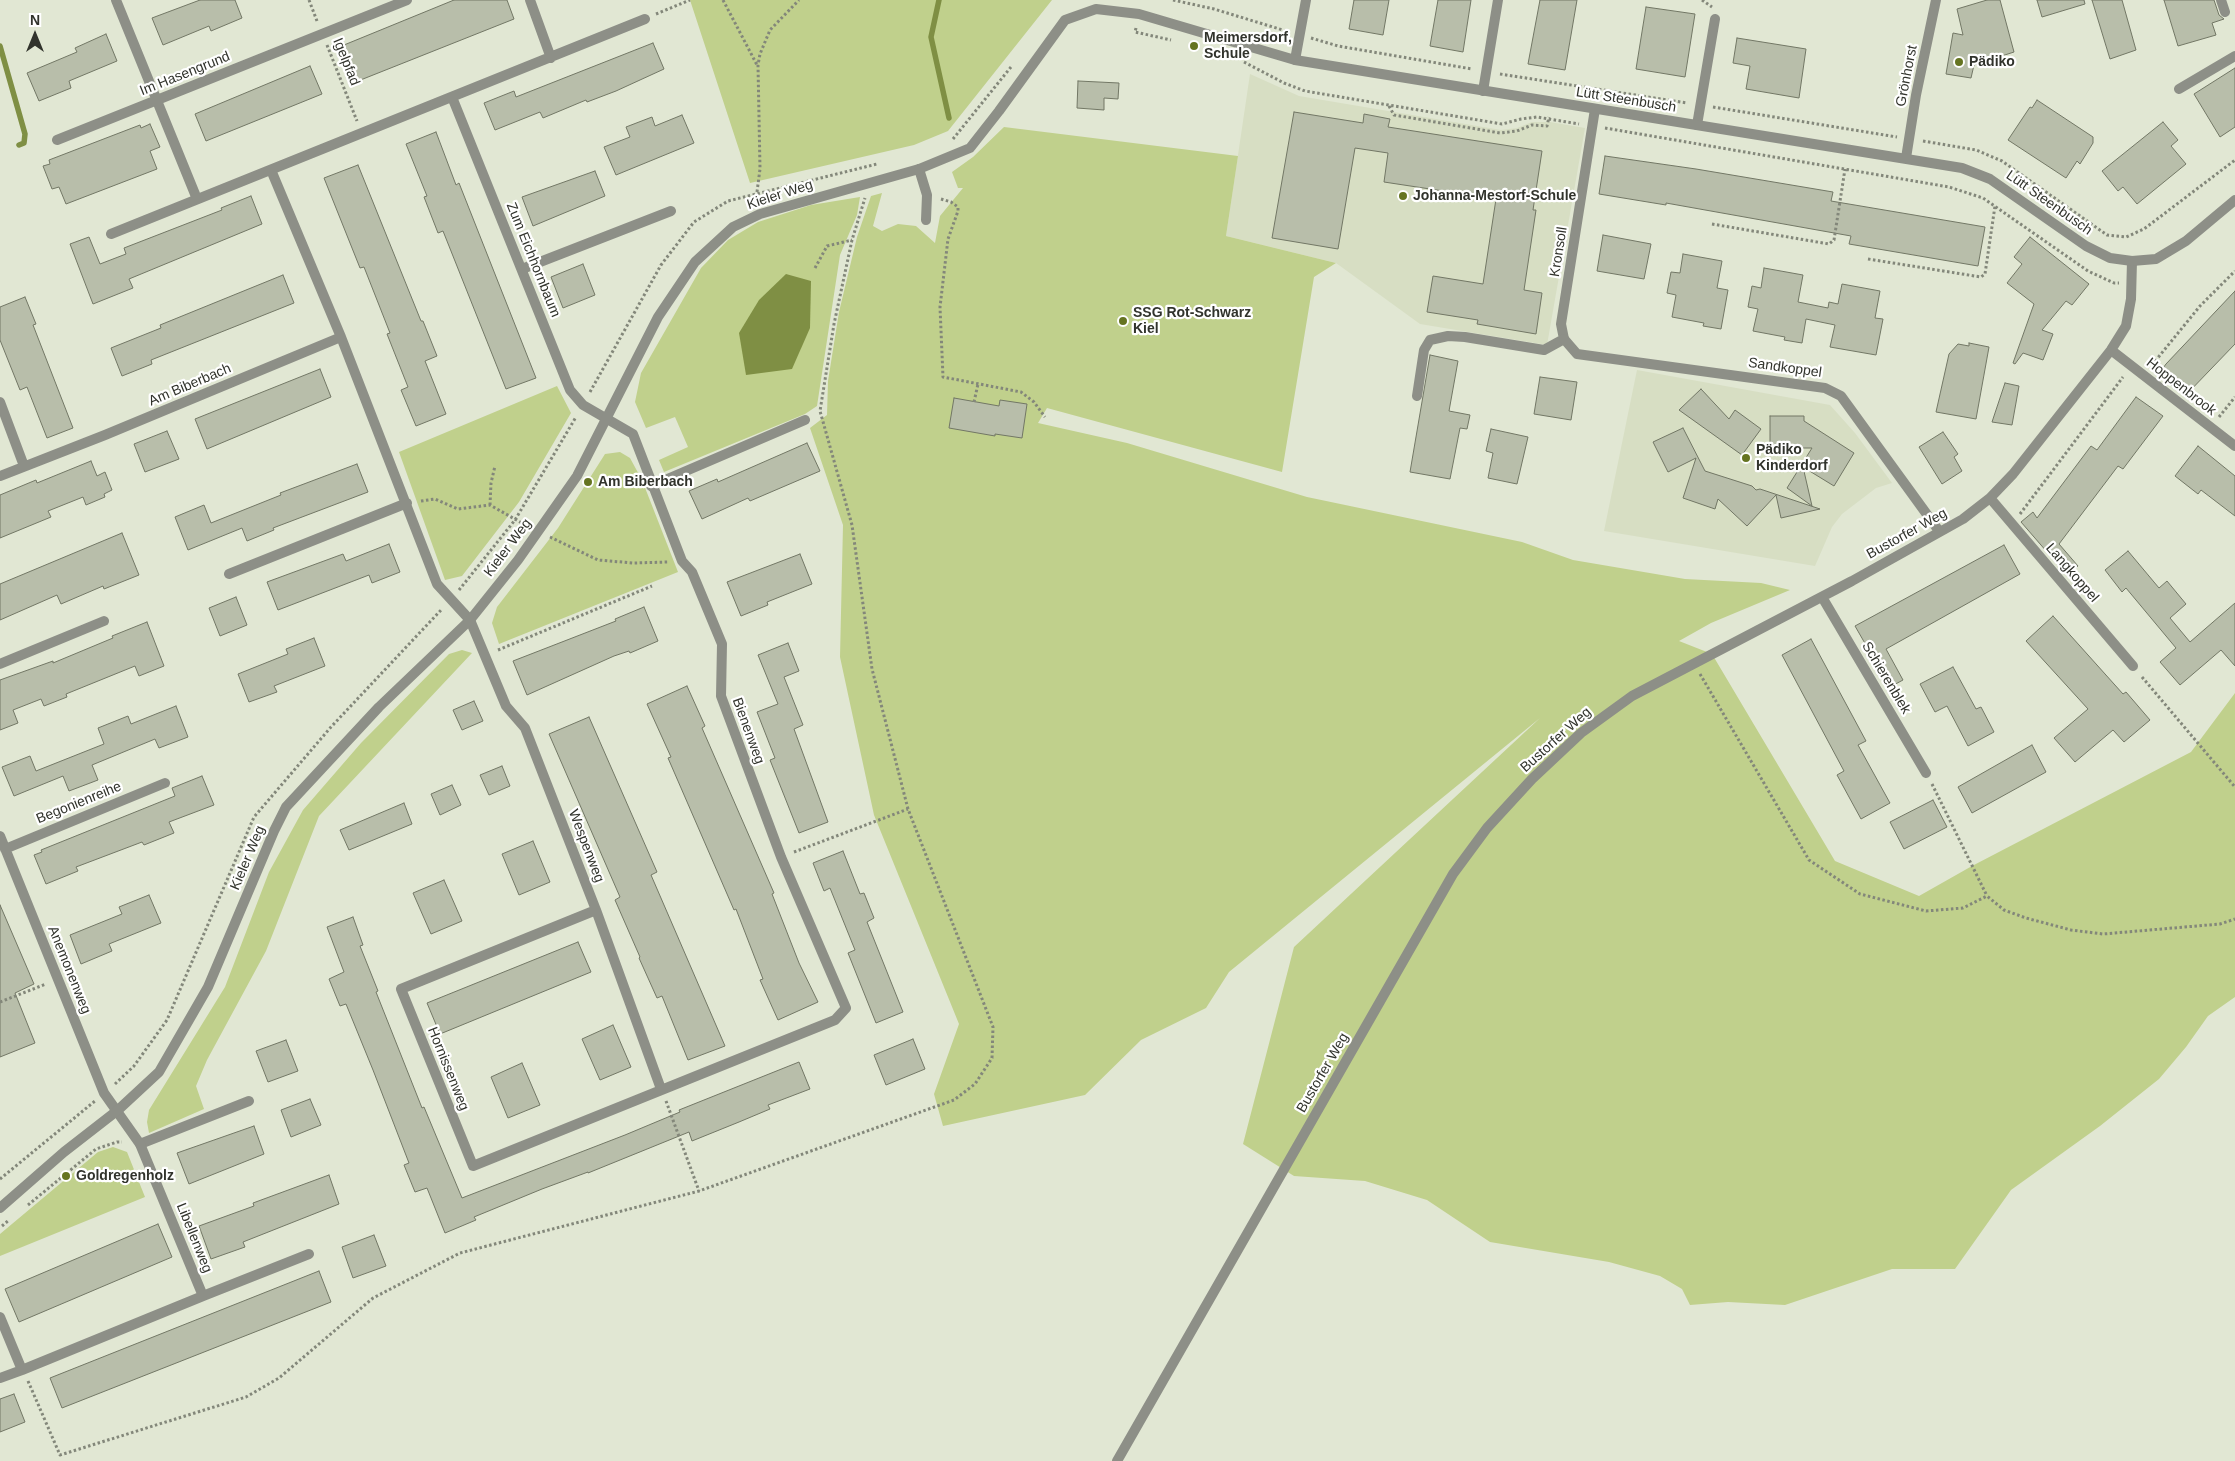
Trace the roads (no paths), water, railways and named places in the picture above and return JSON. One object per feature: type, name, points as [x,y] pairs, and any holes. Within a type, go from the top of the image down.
[{"type":"street","points":[[116,0],[197,199]]},
{"type":"street","name":"Im Hasengrund","points":[[57,140],[407,0]]},
{"type":"street","points":[[530,0],[551,58]]},
{"type":"street","points":[[1295,60],[1306,0]]},
{"type":"street","points":[[1483,91],[1498,0]]},
{"type":"street","name":"Grönhorst","points":[[1906,158],[1916,95],[1936,0]]},
{"type":"street","points":[[2221,0],[2225,12]]},
{"type":"street","name":"Lütt Steenbusch","points":[[1096,5],[1139,14],[1295,60],[1962,168],[1990,179],[2013,193],[2086,246],[2110,258],[2132,261]]},
{"type":"street","name":"Kieler Weg","points":[[0,1208],[64,1152],[118,1110],[158,1072],[208,986],[286,807],[379,707],[470,620],[518,560],[577,476],[658,317],[694,262],[733,228],[760,214],[919,169],[970,148],[1065,20],[1096,5]]},
{"type":"street","points":[[112,234],[645,19]]},
{"type":"street","points":[[1697,125],[1715,19]]},
{"type":"street","points":[[2179,88],[2235,56]]},
{"type":"street","name":"Zum Eichhornbaum","points":[[452,97],[570,390],[583,405],[606,418]]},
{"type":"street","name":"Kronsoll","points":[[1564,339],[1561,324],[1595,109]]},
{"type":"street","points":[[919,169],[927,195],[926,220]]},
{"type":"street","points":[[271,170],[341,337],[438,584],[470,620]]},
{"type":"street","points":[[2132,261],[2156,258],[2186,241],[2235,200]]},
{"type":"street","points":[[522,269],[671,211]]},
{"type":"street","name":"Bustorfer Weg","points":[[1117,1461],[1453,874],[1487,828],[1532,779],[1581,733],[1632,696],[1822,597],[1963,519],[1990,498],[2013,474],[2111,350],[2126,326],[2132,299],[2132,261]]},
{"type":"street","points":[[1417,396],[1424,350],[1430,340],[1448,336],[1464,337],[1544,350],[1564,339]]},
{"type":"street","name":"Am Biberbach","points":[[0,476],[105,435],[341,337]]},
{"type":"street","name":"Sandkoppel","points":[[1564,339],[1577,354],[1826,388],[1841,396],[1939,531]]},
{"type":"street","name":"Hoppenbrook","points":[[2111,350],[2235,446]]},
{"type":"street","points":[[0,402],[24,466]]},
{"type":"street","name":"Bienenweg","points":[[606,418],[633,434],[651,486],[682,561],[692,572],[722,644],[721,696],[781,857],[846,1008],[835,1020],[661,1089]]},
{"type":"street","points":[[651,486],[805,420]]},
{"type":"street","name":"Langkoppel","points":[[1990,498],[2133,666]]},
{"type":"street","points":[[230,574],[407,502]]},
{"type":"street","name":"Schierenblek","points":[[1822,597],[1926,773]]},
{"type":"street","name":"Wespenweg","points":[[470,620],[506,706],[525,728],[596,910],[661,1089]]},
{"type":"street","points":[[0,664],[104,621]]},
{"type":"street","name":"Begonienreihe","points":[[5,849],[165,783]]},
{"type":"street","name":"Anemonenweg","points":[[0,836],[104,1093],[118,1110]]},
{"type":"street","name":"Hornissenweg","points":[[596,910],[401,989],[473,1166],[661,1089]]},
{"type":"street","points":[[140,1144],[249,1101]]},
{"type":"street","name":"Libellenweg","points":[[118,1110],[140,1144],[203,1296]]},
{"type":"street","name":"Libellenweg","points":[[0,1378],[309,1254]]},
{"type":"street","points":[[0,1317],[22,1370]]},
{"type":"waterway","points":[[939,0],[931,37],[949,118]]},
{"type":"waterway","points":[[0,46],[25,134],[24,143],[19,145]]},
{"type":"place","name":"Meimersdorf, Schule","points":[[1194,46]]},
{"type":"place","name":"Pädiko","points":[[1959,62]]},
{"type":"place","name":"Johanna-Mestorf-Schule","points":[[1403,196]]},
{"type":"place","name":"SSG Rot-Schwarz Kiel","points":[[1123,321]]},
{"type":"place","name":"Pädiko Kinderdorf","points":[[1746,458]]},
{"type":"place","name":"Am Biberbach","points":[[588,482]]},
{"type":"place","name":"Goldregenholz","points":[[66,1176]]}]
